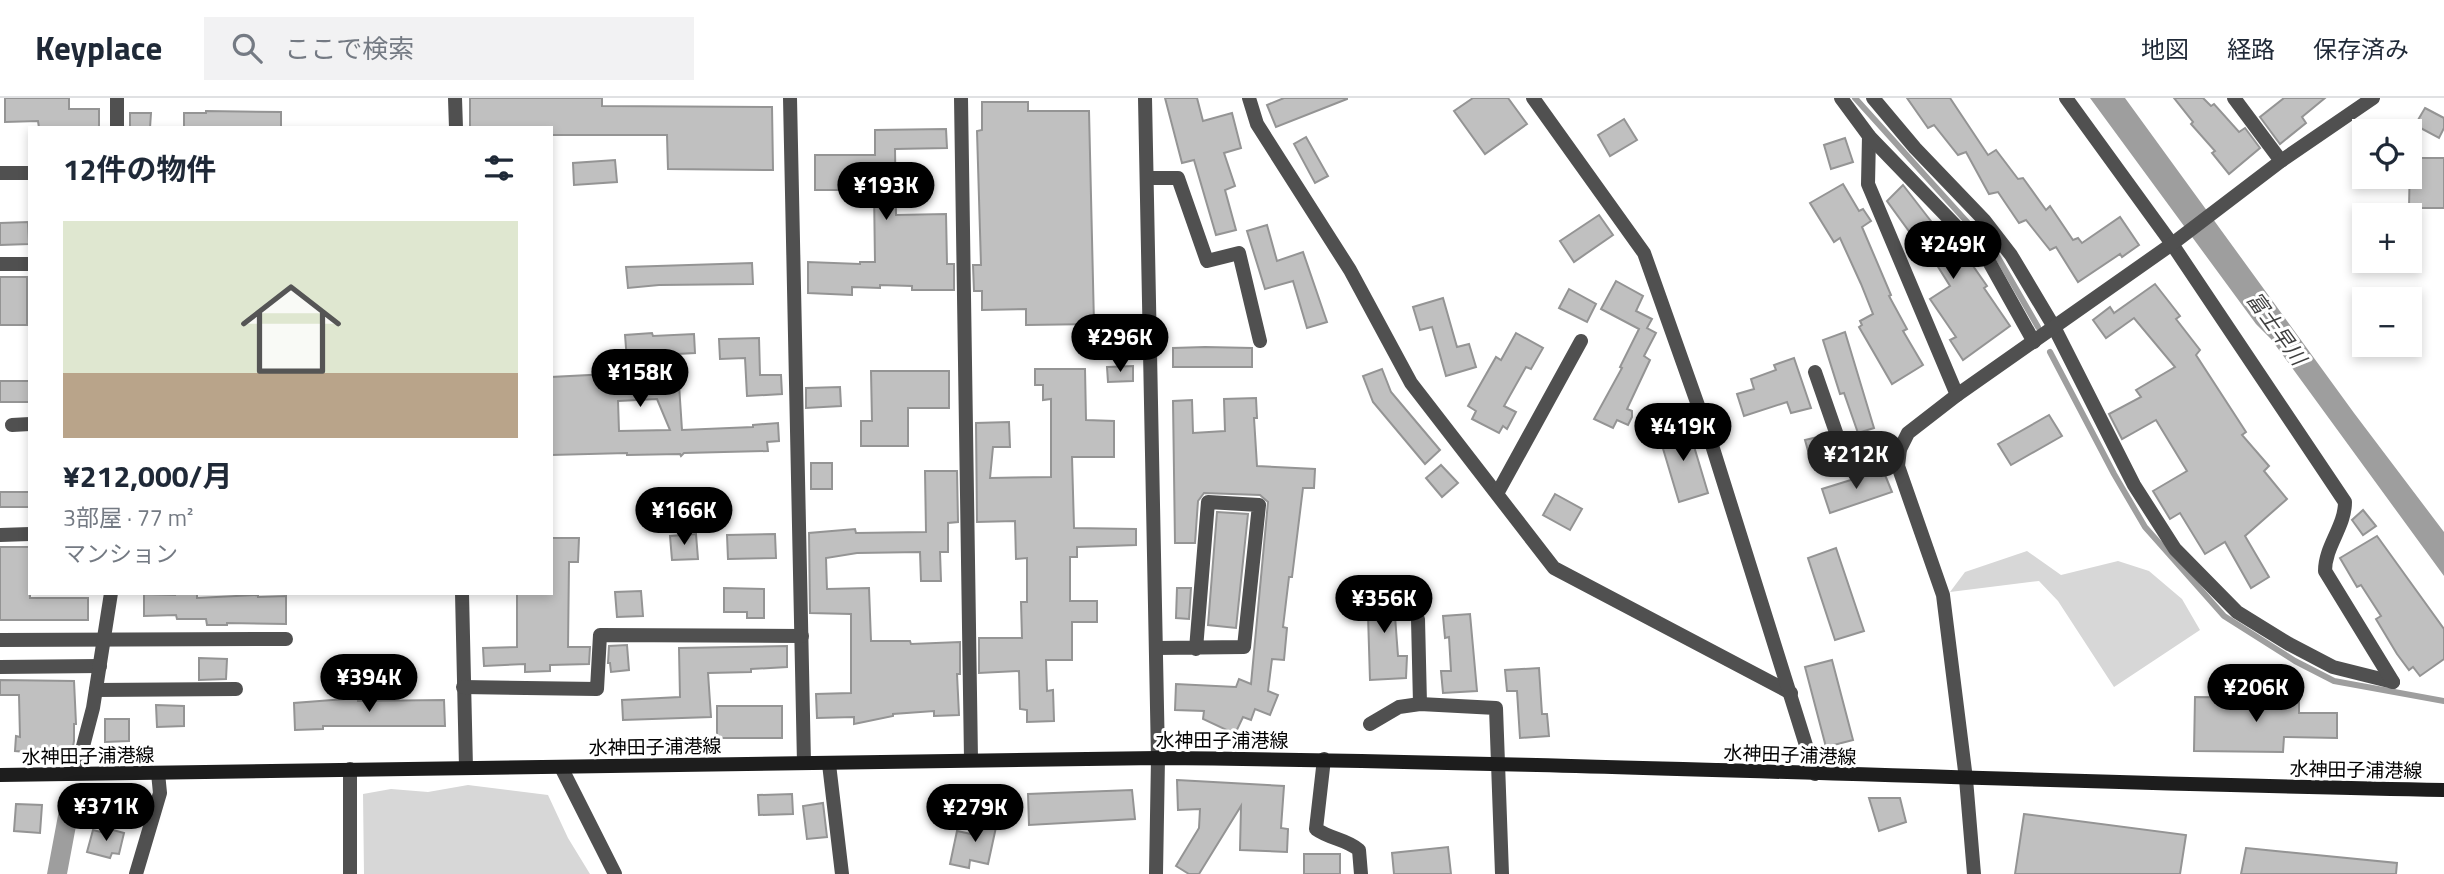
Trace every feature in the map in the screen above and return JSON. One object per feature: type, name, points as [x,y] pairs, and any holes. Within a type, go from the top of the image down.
[{"type":"main road","name":"水神田子浦港線","points":[[0,775],[971,760],[1324,759],[1966,779],[2444,790]]},
{"type":"street","points":[[117,98],[117,126]]},
{"type":"street","points":[[456,98],[456,126]]},
{"type":"street","points":[[790,98],[803,763]]},
{"type":"street","points":[[961,98],[971,760]]},
{"type":"street","points":[[1146,98],[1158,758],[1156,874]]},
{"type":"street","points":[[1248,98],[1257,124],[1350,270],[1411,383],[1554,568],[1791,693]]},
{"type":"street","points":[[1533,98],[1644,253],[1711,442],[1815,774]]},
{"type":"street","points":[[1841,98],[1869,136],[1987,258],[2034,342]]},
{"type":"street","points":[[1873,98],[1915,148],[1991,229],[2011,255],[2054,327],[2134,485],[2175,549],[2237,612],[2288,644],[2333,667],[2393,682],[2325,571],[2325,560],[2345,515],[2345,502],[2177,240],[2066,98]]},
{"type":"street","points":[[2234,98],[2281,161]]},
{"type":"street","points":[[1974,874],[1966,779],[1943,595],[1898,466],[1900,449],[1908,433],[1957,395],[2177,240],[2281,161],[2373,98]]},
{"type":"street","points":[[1869,136],[1868,184],[1957,395]]},
{"type":"street","points":[[0,173],[28,173]]},
{"type":"street","points":[[1147,178],[1178,178],[1207,261],[1239,253],[1259,341]]},
{"type":"street","points":[[0,264],[28,264]]},
{"type":"street","points":[[1497,492],[1581,341]]},
{"type":"street","points":[[1815,372],[1847,464],[1900,449]]},
{"type":"street","points":[[12,425],[28,424]]},
{"type":"street","points":[[1156,648],[1196,649],[1244,647],[1259,505],[1208,502],[1196,649]]},
{"type":"street","points":[[0,535],[28,534]]},
{"type":"street","points":[[76,773],[96,690],[111,595]]},
{"type":"street","points":[[462,595],[466,768]]},
{"type":"street","points":[[1418,619],[1420,705]]},
{"type":"street","points":[[463,687],[597,689],[600,635],[802,636]]},
{"type":"street","points":[[0,640],[286,639]]},
{"type":"street","points":[[0,667],[100,666]]},
{"type":"street","points":[[96,690],[236,688]]},
{"type":"street","points":[[1370,724],[1399,708],[1420,705],[1496,708],[1502,874]]},
{"type":"street","points":[[1324,759],[1316,829],[1327,837],[1350,842],[1359,850],[1361,874]]},
{"type":"street","points":[[829,764],[842,874]]},
{"type":"street","points":[[561,767],[614,874]]},
{"type":"street","points":[[350,769],[350,874]]},
{"type":"street","points":[[136,874],[160,793],[158,773]]},
{"type":"shaded area","points":[[2027,551],[2061,575],[2118,561],[2149,571],[2182,599],[2200,630],[2114,687],[2058,601],[2039,581],[1950,592],[1965,572]]},
{"type":"shaded area","points":[[468,785],[548,795],[568,838],[590,874],[364,874],[363,794],[391,789],[428,792]]},
{"type":"water","name":"富士早川","points":[[2090,98],[2125,98],[2444,532],[2444,576],[2271,339],[2256,324]]},
{"type":"water","points":[[62,794],[82,794],[67,874],[47,874]]},
{"type":"building","points":[[5,98],[69,98],[69,109],[99,109],[99,126],[39,126],[38,121],[5,122]]},
{"type":"building","points":[[470,98],[602,98],[602,106],[772,107],[773,170],[668,169],[667,135],[553,135],[553,126],[470,126]]},
{"type":"building","points":[[1165,98],[1197,98],[1203,121],[1232,113],[1241,148],[1224,153],[1235,186],[1225,190],[1236,230],[1216,235],[1194,160],[1182,163]]},
{"type":"building","points":[[1284,98],[1347,99],[1276,127],[1267,105]]},
{"type":"building","points":[[1473,98],[1508,98],[1527,124],[1485,154],[1454,111]]},
{"type":"building","points":[[1907,98],[1950,98],[1988,155],[1996,150],[2018,179],[2023,178],[2046,210],[2050,206],[2073,240],[2078,238],[2082,243],[2120,217],[2139,245],[2122,257],[2120,254],[2078,282],[2056,247],[2050,250],[2026,220],[2019,223],[1998,192],[1989,194],[1966,152],[1958,155],[1934,125],[1928,128]]},
{"type":"building","points":[[2174,98],[2203,98],[2211,106],[2214,104],[2239,132],[2245,128],[2260,148],[2229,174],[2212,153],[2215,151],[2191,124],[2193,122]]},
{"type":"building","points":[[2284,98],[2325,98],[2302,117],[2306,123],[2280,144],[2260,117]]},
{"type":"building","points":[[982,102],[1028,102],[1028,111],[1089,111],[1094,324],[1026,325],[1026,309],[982,310],[982,291],[974,291],[973,265],[981,265],[977,131],[982,130]]},
{"type":"building","points":[[2425,108],[2444,118],[2444,128],[2439,138],[2422,129],[2422,119],[2419,119]]},
{"type":"building","points":[[281,112],[281,126],[184,126],[184,113]]},
{"type":"building","points":[[130,113],[151,113],[150,126],[130,126]]},
{"type":"building","points":[[1624,119],[1637,140],[1610,156],[1598,135]]},
{"type":"building","points":[[946,129],[947,148],[895,149],[896,215],[946,214],[947,264],[954,264],[954,290],[912,290],[912,286],[880,285],[880,288],[852,287],[852,295],[808,293],[808,262],[875,262],[874,190],[815,190],[815,155],[875,155],[875,130]]},
{"type":"building","points":[[1306,137],[1328,176],[1315,183],[1294,144]]},
{"type":"building","points":[[1845,138],[1853,162],[1831,169],[1824,145]]},
{"type":"building","points":[[2422,158],[2444,158],[2444,208],[2422,208],[2422,203],[2409,203],[2409,189],[2422,189]]},
{"type":"building","points":[[615,160],[617,182],[574,185],[573,163]]},
{"type":"building","points":[[1843,184],[1859,211],[1863,209],[1871,221],[1862,227],[1891,295],[1889,296],[1907,329],[1903,331],[1923,365],[1892,384],[1859,327],[1862,325],[1860,321],[1873,314],[1861,284],[1840,238],[1834,242],[1810,203]]},
{"type":"building","points":[[1903,185],[1951,247],[1957,243],[1987,286],[1984,288],[2010,326],[1963,360],[1950,340],[1956,337],[1930,299],[1950,286],[1930,254],[1927,256],[1887,201]]},
{"type":"building","points":[[1599,215],[1613,235],[1574,262],[1560,241]]},
{"type":"building","points":[[28,222],[28,244],[0,245],[0,223]]},
{"type":"building","points":[[1267,225],[1277,261],[1303,252],[1327,322],[1307,328],[1293,281],[1265,289],[1247,231]]},
{"type":"building","points":[[752,263],[753,284],[628,288],[626,267]]},
{"type":"building","points":[[0,277],[27,277],[27,325],[0,325]]},
{"type":"building","points":[[1616,281],[1643,296],[1636,311],[1652,319],[1647,328],[1656,333],[1644,356],[1650,360],[1627,409],[1632,411],[1632,417],[1628,425],[1617,420],[1613,428],[1594,419],[1622,368],[1620,367],[1639,329],[1601,309]]},
{"type":"building","points":[[2155,284],[2180,316],[2176,319],[2200,350],[2196,355],[2246,432],[2242,435],[2269,466],[2264,471],[2287,499],[2245,536],[2269,577],[2251,588],[2225,542],[2205,554],[2180,513],[2170,519],[2153,491],[2187,471],[2156,420],[2122,439],[2109,414],[2141,397],[2136,390],[2175,367],[2134,318],[2106,338],[2093,320],[2110,307],[2114,313]]},
{"type":"building","points":[[1569,289],[1596,304],[1587,322],[1559,308]]},
{"type":"building","points":[[1443,298],[1457,347],[1469,344],[1476,367],[1446,376],[1432,327],[1420,330],[1413,307]]},
{"type":"building","points":[[1845,332],[1874,428],[1858,433],[1844,393],[1840,394],[1823,340]]},
{"type":"building","points":[[1516,333],[1543,348],[1531,369],[1526,367],[1504,406],[1516,412],[1507,429],[1503,426],[1499,433],[1472,419],[1476,411],[1468,406],[1496,357],[1501,360]]},
{"type":"building","points":[[694,334],[695,353],[677,354],[682,430],[753,427],[778,423],[779,441],[767,442],[768,451],[684,453],[681,456],[627,453],[553,455],[553,377],[628,373],[625,335]],"holes":[[[657,399],[670,430],[619,431],[618,401]]]},
{"type":"building","points":[[759,338],[760,375],[781,375],[782,394],[747,396],[745,358],[720,359],[719,339]]},
{"type":"building","points":[[1173,348],[1252,348],[1252,367],[1173,367]]},
{"type":"building","points":[[1794,358],[1811,408],[1791,413],[1787,402],[1744,416],[1737,394],[1754,389],[1751,379],[1776,370],[1774,365]]},
{"type":"building","points":[[1133,366],[1133,381],[1108,382],[1107,367]]},
{"type":"building","points":[[1035,369],[1085,369],[1086,420],[1114,421],[1114,457],[1072,457],[1074,528],[1136,529],[1136,545],[1077,547],[1077,557],[1070,557],[1070,601],[1097,601],[1097,622],[1072,622],[1072,660],[1046,660],[1047,691],[1053,690],[1054,721],[1027,722],[1027,710],[1020,709],[1019,671],[979,673],[979,638],[1022,638],[1021,602],[1027,602],[1027,558],[1016,559],[1015,521],[977,522],[976,423],[1009,422],[1010,447],[993,447],[990,478],[1051,477],[1051,399],[1043,400],[1043,385],[1035,385]]},
{"type":"building","points":[[1382,369],[1391,392],[1440,450],[1425,464],[1373,402],[1363,376]]},
{"type":"building","points":[[871,371],[949,371],[949,408],[908,408],[908,446],[861,446],[861,421],[872,421]]},
{"type":"building","points":[[0,381],[28,381],[28,402],[0,402]]},
{"type":"building","points":[[840,387],[841,406],[806,408],[806,388]]},
{"type":"building","points":[[1256,398],[1257,418],[1254,418],[1257,466],[1315,469],[1314,488],[1303,488],[1283,627],[1287,628],[1284,660],[1272,659],[1268,691],[1278,695],[1270,715],[1255,709],[1251,720],[1243,717],[1235,734],[1203,719],[1204,711],[1175,710],[1176,684],[1236,687],[1239,679],[1251,684],[1268,502],[1260,495],[1204,493],[1198,501],[1195,543],[1175,543],[1173,401],[1192,400],[1193,433],[1225,431],[1224,399]]},
{"type":"building","points":[[2049,415],[2062,436],[2011,465],[1998,444]]},
{"type":"building","points":[[1687,423],[1708,493],[1679,502],[1658,432]]},
{"type":"building","points":[[1822,436],[1827,454],[1810,458],[1805,440]]},
{"type":"building","points":[[811,463],[832,463],[832,489],[811,489]]},
{"type":"building","points":[[1441,465],[1458,483],[1442,497],[1426,478]]},
{"type":"building","points":[[1883,470],[1892,492],[1830,513],[1822,489]]},
{"type":"building","points":[[925,471],[957,471],[958,522],[948,523],[948,552],[940,552],[941,581],[921,581],[920,552],[857,553],[826,558],[827,589],[869,588],[871,641],[910,641],[911,644],[960,642],[960,674],[957,674],[959,715],[934,716],[934,711],[893,714],[854,724],[854,717],[817,718],[816,694],[851,693],[851,614],[810,613],[809,533],[855,529],[856,533],[926,532]]},
{"type":"building","points":[[0,492],[28,492],[28,507],[0,507]]},
{"type":"building","points":[[1555,494],[1582,509],[1570,530],[1543,515]]},
{"type":"building","points":[[2363,510],[2376,526],[2363,535],[2352,520]]},
{"type":"building","points":[[1217,512],[1248,514],[1236,628],[1208,625]]},
{"type":"building","points":[[696,534],[698,559],[672,560],[670,536]]},
{"type":"building","points":[[775,534],[776,558],[728,559],[727,535]]},
{"type":"building","points":[[2377,536],[2444,629],[2444,659],[2420,676],[2413,667],[2409,670],[2397,654],[2376,619],[2381,616],[2361,585],[2357,587],[2340,558]]},
{"type":"building","points":[[553,538],[579,538],[578,562],[569,562],[568,647],[590,647],[589,664],[550,665],[550,671],[525,672],[525,664],[484,666],[483,648],[517,647],[517,595],[553,595]]},
{"type":"building","points":[[0,547],[28,547],[30,598],[88,598],[88,620],[0,620]]},
{"type":"building","points":[[1836,548],[1864,631],[1835,640],[1808,558]]},
{"type":"building","points":[[1394,581],[1398,603],[1394,603],[1398,656],[1407,656],[1406,678],[1370,680],[1368,615],[1373,614],[1368,586]]},
{"type":"building","points":[[724,588],[764,589],[764,618],[747,618],[747,612],[724,612]]},
{"type":"building","points":[[1177,588],[1191,588],[1189,619],[1176,618]]},
{"type":"building","points":[[641,591],[643,616],[617,617],[615,592]]},
{"type":"building","points":[[144,595],[197,595],[197,598],[286,596],[286,624],[207,625],[206,619],[177,619],[176,615],[144,616]]},
{"type":"building","points":[[1470,614],[1477,691],[1443,693],[1441,671],[1451,671],[1449,637],[1445,638],[1443,616]]},
{"type":"building","points":[[627,645],[629,670],[611,672],[608,663],[609,646]]},
{"type":"building","points":[[787,646],[787,667],[751,669],[751,672],[708,673],[711,717],[623,720],[622,700],[680,697],[679,648]]},
{"type":"building","points":[[199,658],[227,659],[226,679],[199,680]]},
{"type":"building","points":[[1832,660],[1853,740],[1826,747],[1805,667]]},
{"type":"building","points":[[1539,668],[1542,714],[1547,714],[1549,736],[1520,738],[1517,691],[1507,691],[1505,670]]},
{"type":"building","points":[[0,680],[74,681],[76,724],[72,752],[15,751],[16,736],[20,737],[19,695],[0,695]]},
{"type":"building","points":[[2195,697],[2299,698],[2299,713],[2337,713],[2337,738],[2284,737],[2283,752],[2194,751]]},
{"type":"building","points":[[358,698],[358,701],[444,700],[445,726],[323,726],[323,729],[295,730],[294,703]]},
{"type":"building","points":[[156,705],[184,706],[184,726],[157,727]]},
{"type":"building","points":[[717,706],[782,706],[782,738],[717,738]]},
{"type":"building","points":[[105,719],[129,719],[129,741],[105,742]]},
{"type":"building","points":[[1177,780],[1284,786],[1281,828],[1288,829],[1287,852],[1240,850],[1241,806],[1199,874],[1189,874],[1176,866],[1199,828],[1200,809],[1178,810]]},
{"type":"building","points":[[1132,790],[1135,819],[1029,825],[1028,794]]},
{"type":"building","points":[[792,794],[793,814],[759,815],[758,795]]},
{"type":"building","points":[[1869,798],[1900,798],[1906,822],[1879,831]]},
{"type":"building","points":[[823,803],[827,837],[807,839],[803,806]]},
{"type":"building","points":[[16,804],[42,805],[40,833],[14,831]]},
{"type":"building","points":[[981,814],[998,818],[988,864],[970,860],[969,868],[950,864],[957,831],[976,835]]},
{"type":"building","points":[[2024,814],[2186,835],[2180,874],[2015,874]]},
{"type":"building","points":[[102,827],[124,833],[119,854],[112,853],[110,858],[87,852],[93,830],[101,832]]},
{"type":"building","points":[[1448,847],[1451,874],[1394,874],[1392,853]]},
{"type":"building","points":[[2246,848],[2397,863],[2396,874],[2241,874]]},
{"type":"building","points":[[1304,854],[1340,854],[1340,874],[1304,874]]},
{"type":"waterway","points":[[1855,98],[1996,254],[2038,327]]},
{"type":"waterway","points":[[2050,352],[2145,527],[2224,616],[2295,661],[2334,681],[2444,701]]}]
